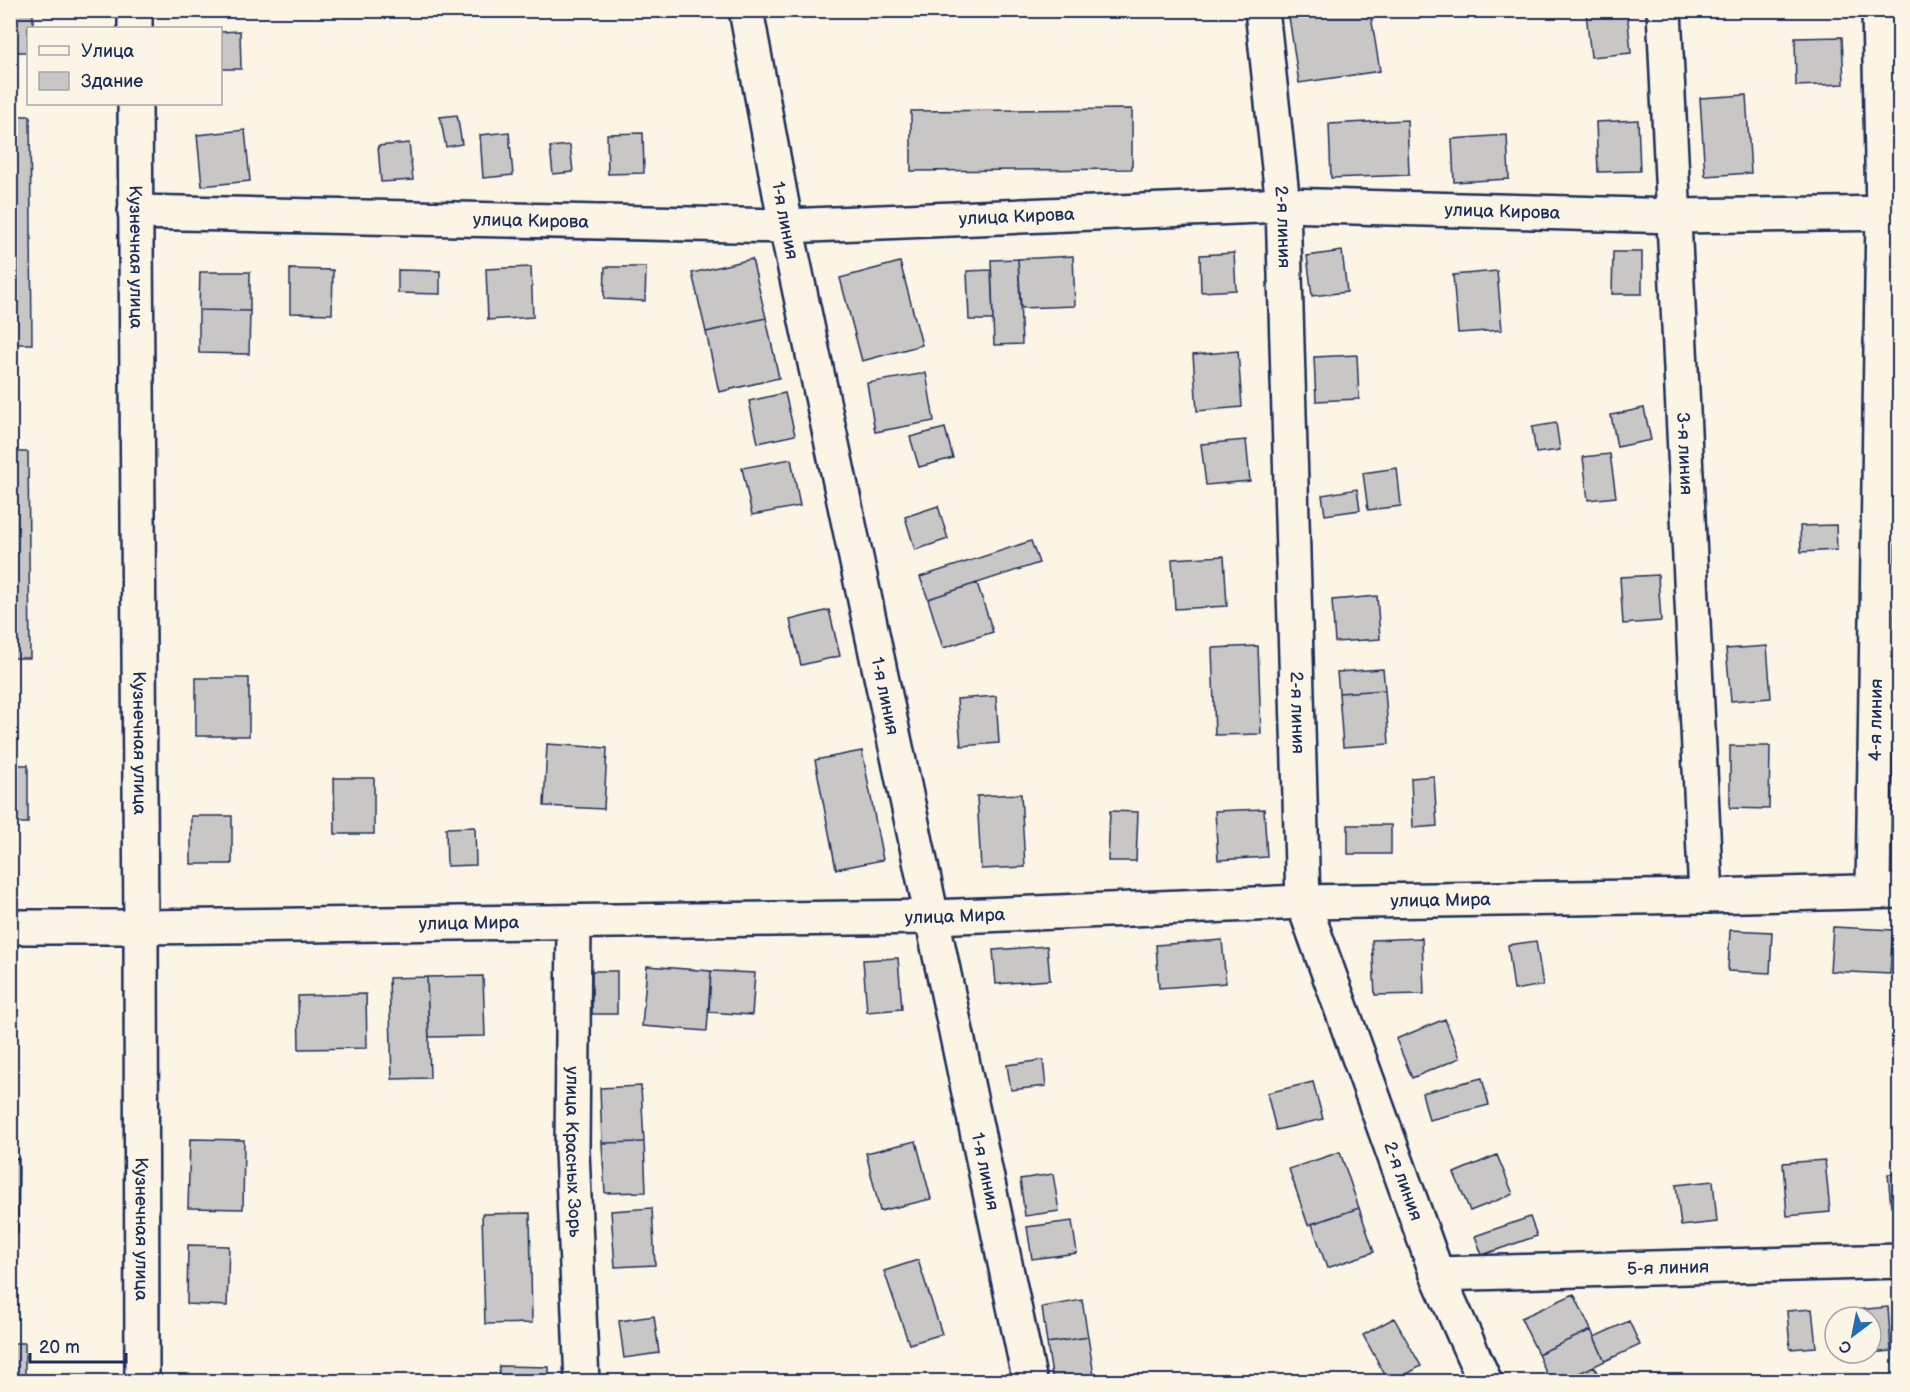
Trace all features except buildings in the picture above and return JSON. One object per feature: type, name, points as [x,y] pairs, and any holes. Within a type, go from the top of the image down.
[{"type":"street","points":[[135,10],[135,27]]},
{"type":"street","name":"1-я линия","points":[[746,10],[786,226],[1030,1382]]},
{"type":"street","name":"2-я линия","points":[[1262,10],[1283,205],[1303,902],[1437,1274],[1485,1382]]},
{"type":"street","name":"3-я линия","points":[[1664,10],[1706,896]]},
{"type":"street","name":"4-я линия","points":[[1879,10],[1891,212],[1886,890]]},
{"type":"street","name":"Кузнечная улица","points":[[135,105],[142,1382]]},
{"type":"street","name":"улица Кирова","points":[[135,212],[786,226],[1283,205],[1674,216],[1891,212]]},
{"type":"street","name":"улица Мира","points":[[10,927],[933,917],[1303,902],[1706,896],[1886,890]]},
{"type":"street","name":"улица Красных Зорь","points":[[574,922],[572,1151],[582,1382]]},
{"type":"street","name":"5-я линия","points":[[1437,1274],[1899,1260]]}]
